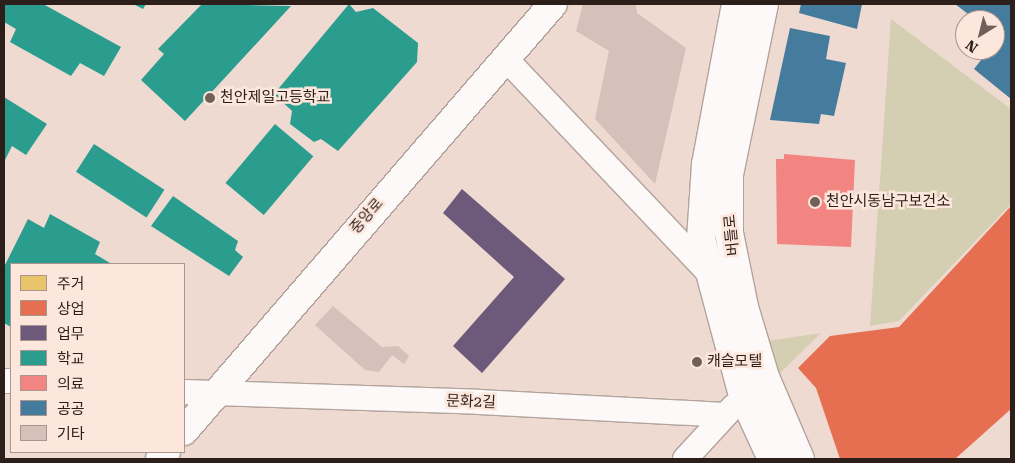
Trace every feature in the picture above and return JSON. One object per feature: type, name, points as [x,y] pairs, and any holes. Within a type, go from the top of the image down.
[{"type":"street","name":"중앙로","points":[[185,431],[553,4]]},
{"type":"street","name":"버들로","points":[[736,4],[706,164],[701,239],[711,275],[734,406],[772,459]]},
{"type":"street","name":"버들로","points":[[764,4],[729,174],[729,233],[744,307],[765,377],[800,459]]},
{"type":"street","name":"버들로","points":[[505,58],[711,275]]},
{"type":"street","name":"문화2길","points":[[185,392],[479,402],[734,406]]},
{"type":"street","points":[[685,459],[734,406]]},
{"type":"shaded area","points":[[891,19],[1011,109],[1011,204],[899,321],[870,326]]},
{"type":"shaded area","points":[[821,333],[768,385],[754,343]]},
{"type":"building: 주거","points":[[1011,252],[1011,288],[1005,290],[1011,315],[982,322],[978,310],[968,312],[963,296],[958,298],[956,276],[963,274],[962,267]]},
{"type":"building: 주거","points":[[949,334],[974,413],[943,423],[932,389],[924,392],[920,380],[890,390],[903,429],[872,439],[859,401],[832,412],[820,378]]},
{"type":"building: 상업","points":[[1011,206],[1011,409],[955,459],[840,459],[816,388],[798,368],[830,336],[899,327]]},
{"type":"building: 업무","points":[[462,189],[565,279],[482,373],[453,346],[514,277],[443,213]]},
{"type":"building: 학교","points":[[4,4],[43,4],[121,47],[104,76],[80,63],[71,76],[10,42],[16,29],[4,22]]},
{"type":"building: 학교","points":[[133,4],[146,4],[143,9]]},
{"type":"building: 학교","points":[[202,4],[291,6],[185,121],[141,80],[164,54],[158,49]]},
{"type":"building: 학교","points":[[349,4],[356,12],[373,8],[418,43],[417,62],[338,151],[321,139],[314,142],[290,124],[292,111],[274,94]]},
{"type":"building: 학교","points":[[4,97],[47,124],[26,155],[12,146],[4,162]]},
{"type":"building: 학교","points":[[275,124],[313,156],[264,215],[226,183]]},
{"type":"building: 학교","points":[[94,144],[164,190],[146,217],[76,172]]},
{"type":"building: 학교","points":[[173,196],[238,241],[235,250],[243,257],[229,276],[151,226]]},
{"type":"building: 학교","points":[[50,214],[100,242],[95,254],[110,263],[10,263],[10,326],[4,323],[4,267],[28,219],[44,228]]},
{"type":"building: 의료","name":"천안시동남구보건소","points":[[784,154],[855,160],[851,247],[777,244],[776,159],[784,159]]},
{"type":"building: 공공","points":[[801,4],[862,4],[857,29],[799,13]]},
{"type":"building: 공공","points":[[955,4],[1011,4],[1011,99],[974,69],[981,60],[1005,60],[1005,10],[963,10]]},
{"type":"building: 공공","points":[[790,28],[830,36],[826,59],[846,63],[834,116],[821,114],[819,124],[770,120]]},
{"type":"building: 기타","points":[[583,4],[636,4],[637,13],[686,48],[655,184],[595,119],[609,51],[576,31]]},
{"type":"building: 기타","points":[[333,306],[382,347],[398,346],[409,356],[404,364],[392,355],[379,372],[365,370],[315,325]]},
{"type":"place","name":"천안제일고등학교","points":[[210,98]]},
{"type":"place","name":"천안시동남구보건소","points":[[815,202]]},
{"type":"place","name":"캐슬모텔","points":[[697,362]]}]
